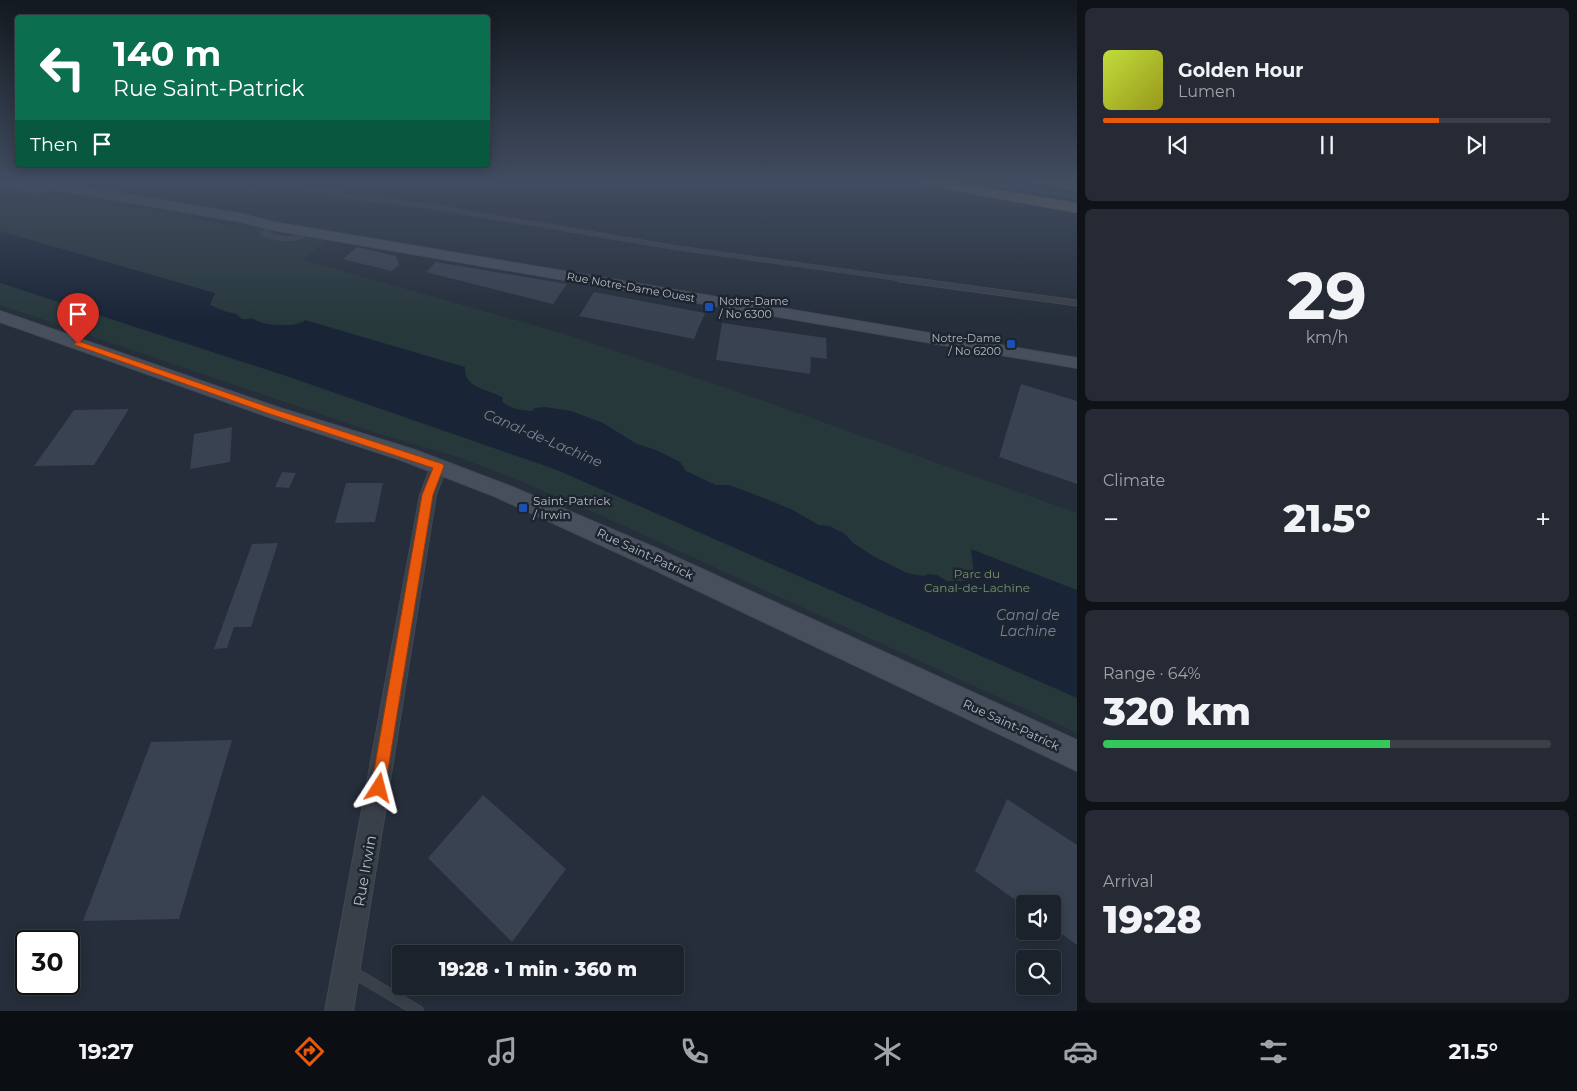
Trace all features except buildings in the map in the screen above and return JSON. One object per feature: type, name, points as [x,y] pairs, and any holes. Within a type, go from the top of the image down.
[{"type":"main road","name":"Rue Notre-Dame Ouest","points":[[286,228],[1077,363]]},
{"type":"main road","name":"Rue Saint-Patrick","points":[[0,316],[273,412],[439,466],[534,504],[605,535],[1077,756]]},
{"type":"street","name":"Rue Irwin","points":[[339,1011],[428,495],[439,466]]},
{"type":"lane","points":[[561,228],[678,248],[1077,303]]},
{"type":"lane","points":[[347,968],[418,1011]]},
{"type":"green space","name":"Parc du Canal-de-Lachine","points":[[0,228],[250,228],[326,241],[303,260],[568,335],[733,390],[1077,513],[1077,733],[600,515],[503,474],[458,457],[373,432],[0,305]]},
{"type":"water","name":"Canal de Lachine","points":[[0,231],[215,293],[210,305],[236,314],[242,319],[254,319],[264,323],[280,325],[301,323],[305,320],[465,367],[468,380],[478,387],[503,398],[502,401],[509,406],[520,410],[532,411],[535,408],[545,407],[571,411],[603,423],[637,444],[656,450],[680,462],[686,471],[716,485],[729,485],[791,509],[819,525],[830,526],[845,534],[853,543],[875,557],[907,573],[923,576],[928,574],[937,575],[947,581],[965,581],[974,576],[971,549],[1077,590],[1077,698],[557,470],[289,377],[0,283]]},
{"type":"place","name":"Notre-Dame / No 6300","points":[[709,307]]},
{"type":"place","name":"Notre-Dame / No 6200","points":[[1011,344]]},
{"type":"place","name":"Saint-Patrick / Irwin","points":[[523,508]]},
{"type":"route","points":[[78,344],[273,412],[439,466],[428,495],[379,788]]},
{"type":"water label","name":"Canal-de-Lachine","points":[[543,438]]}]
